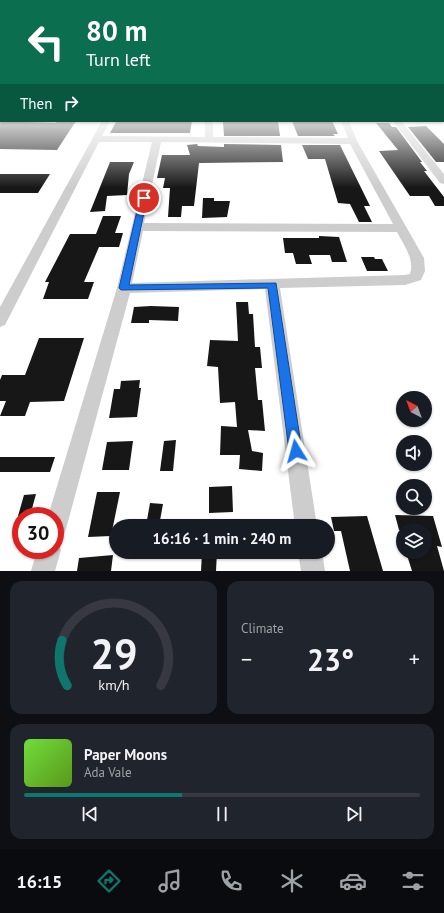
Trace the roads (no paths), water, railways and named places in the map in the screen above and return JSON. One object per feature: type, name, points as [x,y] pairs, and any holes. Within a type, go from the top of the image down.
[{"type":"street","points":[[0,322],[98,135]]},
{"type":"street","points":[[209,135],[209,140]]},
{"type":"street","points":[[124,288],[272,285],[405,280],[416,277],[418,271],[417,258],[350,135]]},
{"type":"street","points":[[408,135],[444,181]]},
{"type":"street","points":[[96,139],[353,141]]},
{"type":"street","points":[[61,507],[124,288],[157,140]]},
{"type":"street","points":[[137,227],[401,228]]},
{"type":"street","points":[[272,285],[305,519]]},
{"type":"street","points":[[43,571],[46,559]]},
{"type":"street","points":[[311,559],[313,571]]}]
